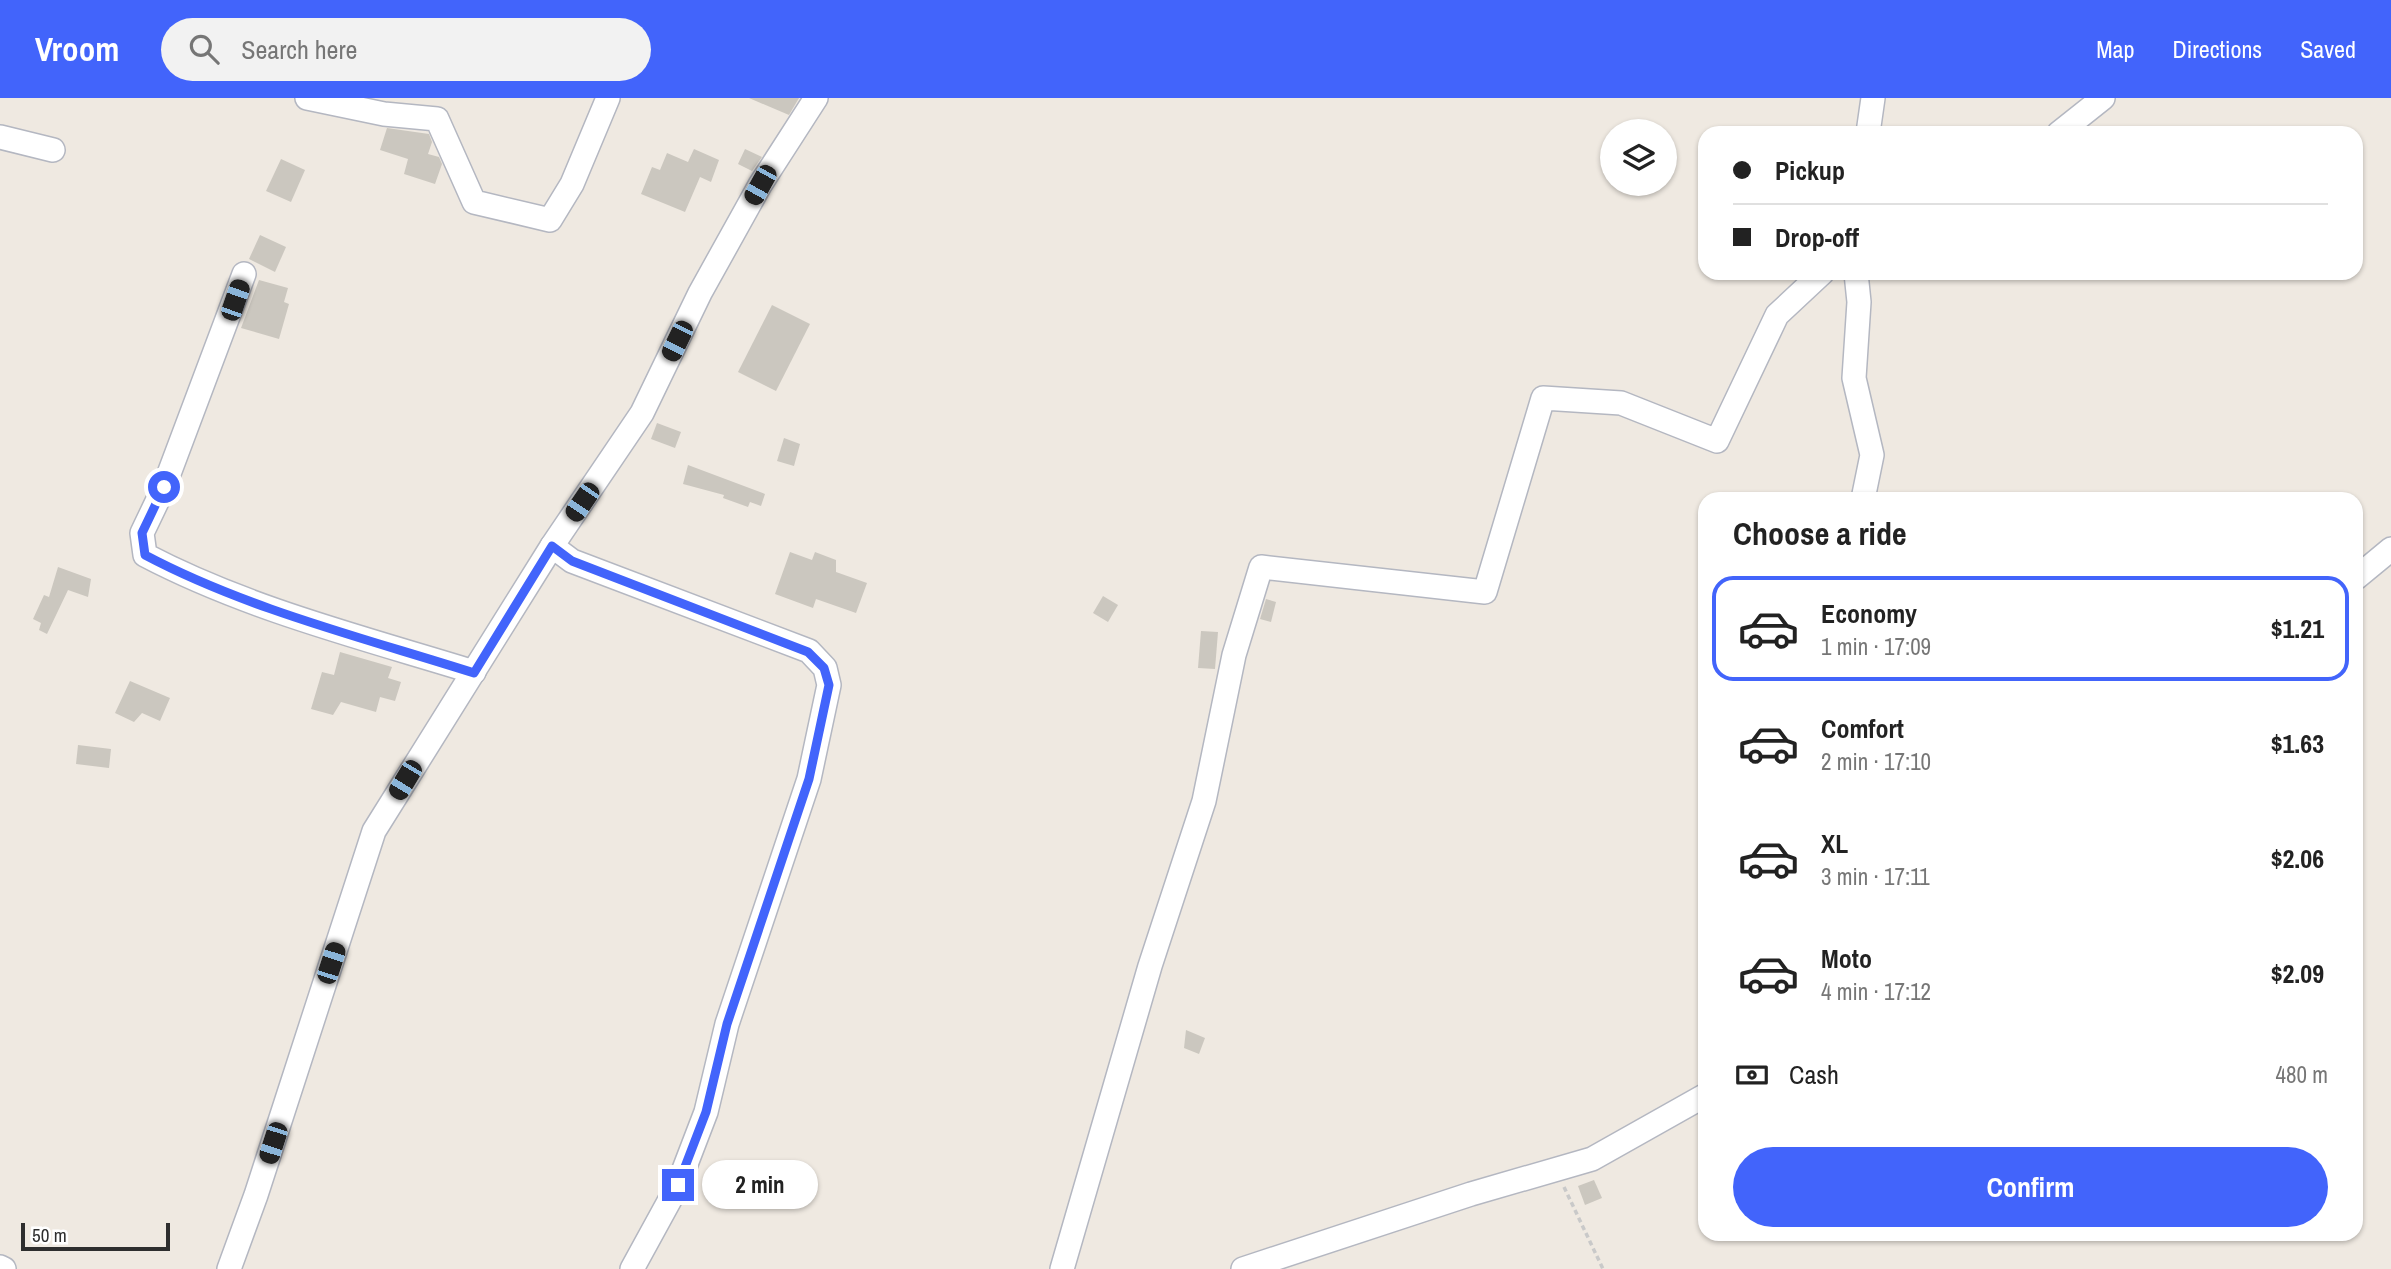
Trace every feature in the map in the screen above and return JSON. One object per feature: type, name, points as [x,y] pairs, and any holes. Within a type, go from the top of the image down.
[{"type":"street","points":[[307,98],[384,114],[437,120],[474,202],[550,220],[572,184],[607,98]]},
{"type":"street","points":[[229,1269],[256,1195],[374,831],[552,546],[642,413],[700,293],[760,185],[816,98]]},
{"type":"street","points":[[1869,126],[1873,98]]},
{"type":"street","points":[[2068,126],[2103,98]]},
{"type":"street","points":[[0,136],[53,150]]},
{"type":"street","points":[[244,274],[174,463],[142,533],[145,555],[184,575],[310,621],[474,673]]},
{"type":"street","points":[[1062,1269],[1150,966],[1204,801],[1234,655],[1261,566],[1485,592],[1543,398],[1621,403],[1717,441],[1777,315],[1814,280]]},
{"type":"street","points":[[1857,280],[1859,302],[1854,378],[1871,455],[1864,492]]},
{"type":"street","points":[[552,546],[572,561],[808,652],[824,668],[829,685],[809,779],[727,1024],[706,1112],[678,1185],[632,1269]]},
{"type":"street","points":[[2363,572],[2391,549]]},
{"type":"street","points":[[1242,1269],[1591,1159],[1698,1099]]},
{"type":"path","points":[[1557,1169],[1588,1242],[1603,1269]]},
{"type":"building","points":[[749,98],[799,98],[789,115]]},
{"type":"building","points":[[387,128],[429,134],[432,142],[428,154],[439,157],[442,164],[435,184],[404,174],[408,159],[380,150]]},
{"type":"building","points":[[694,149],[719,160],[711,182],[700,177],[685,212],[641,194],[652,167],[660,170],[667,153],[688,162]]},
{"type":"building","points":[[745,149],[762,157],[752,171],[738,164]]},
{"type":"building","points":[[281,159],[305,170],[291,202],[266,191]]},
{"type":"building","points":[[260,235],[286,247],[275,272],[249,259]]},
{"type":"building","points":[[259,280],[288,288],[284,302],[289,304],[279,339],[241,328]]},
{"type":"building","points":[[772,305],[810,324],[776,391],[738,372]]},
{"type":"building","points":[[657,423],[681,432],[675,448],[651,439]]},
{"type":"building","points":[[784,438],[800,444],[794,466],[777,461]]},
{"type":"building","points":[[688,465],[765,494],[761,506],[750,502],[748,507],[723,498],[724,495],[683,484]]},
{"type":"building","points":[[790,552],[812,560],[815,552],[836,560],[836,572],[867,583],[856,613],[816,599],[813,608],[775,594]]},
{"type":"building","points":[[58,567],[91,579],[88,597],[68,590],[47,634],[39,630],[41,623],[33,619],[44,595],[49,597]]},
{"type":"building","points":[[1103,596],[1118,605],[1108,622],[1093,613]]},
{"type":"building","points":[[1266,599],[1276,602],[1271,622],[1260,619]]},
{"type":"building","points":[[1201,631],[1218,632],[1215,669],[1198,668]]},
{"type":"building","points":[[340,652],[392,667],[388,678],[401,682],[395,701],[380,697],[376,712],[341,702],[333,715],[311,709],[322,672],[334,675]]},
{"type":"building","points":[[130,681],[170,698],[160,721],[142,713],[134,722],[115,713]]},
{"type":"building","points":[[78,745],[111,749],[109,768],[76,764]]},
{"type":"building","points":[[1186,1030],[1205,1038],[1199,1054],[1184,1048]]},
{"type":"building","points":[[1594,1180],[1602,1198],[1585,1205],[1578,1186]]},
{"type":"route","points":[[164,487],[142,533],[145,555],[184,575],[310,621],[474,673],[552,546],[572,561],[717,614],[808,652],[818,659],[829,685],[809,779],[727,1024],[706,1112],[678,1185]]}]
